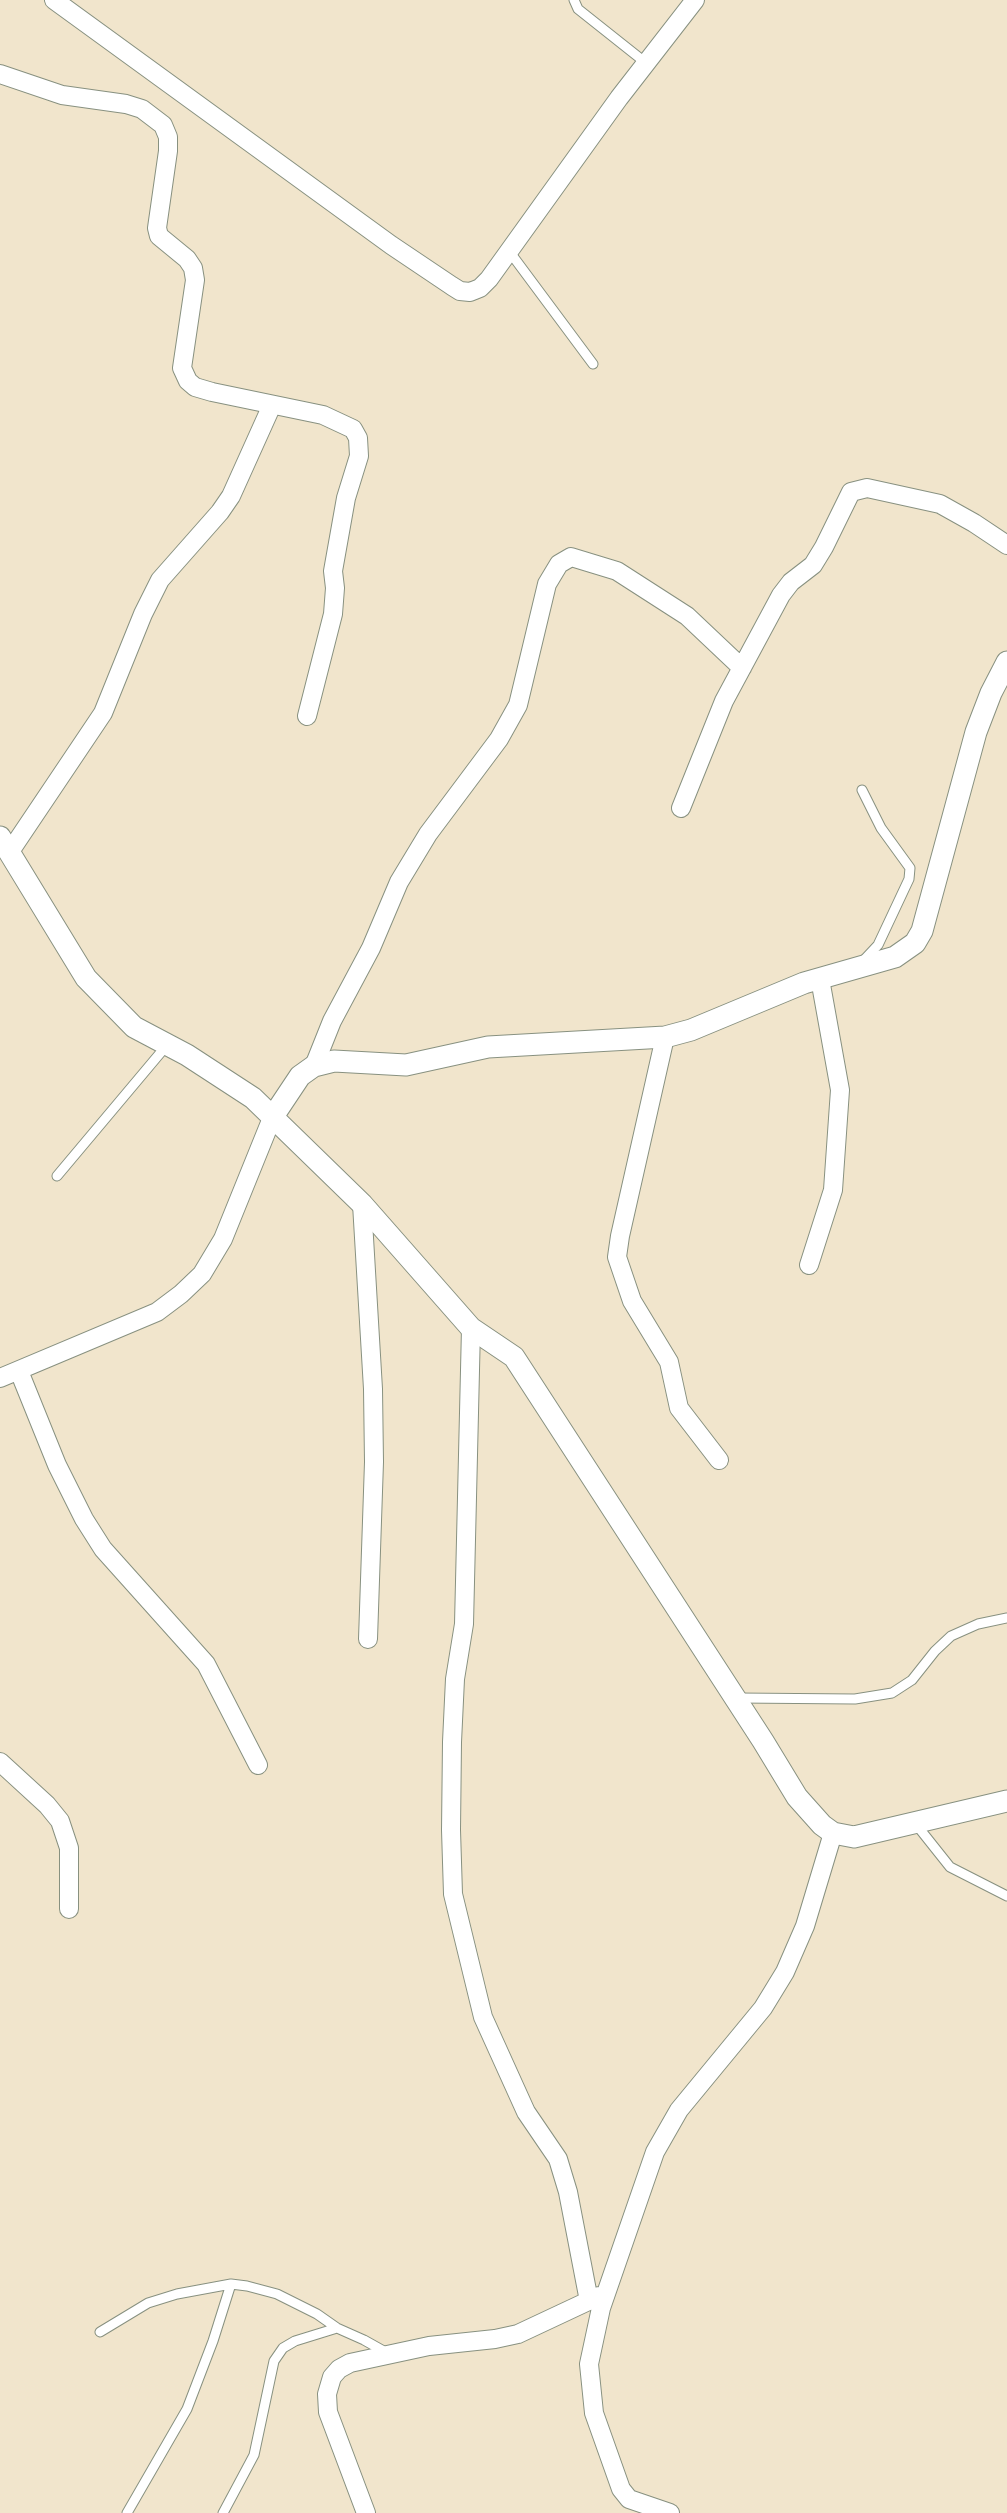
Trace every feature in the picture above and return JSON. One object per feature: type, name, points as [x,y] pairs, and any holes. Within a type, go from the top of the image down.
[{"type":"street","points":[[54,0],[381,238],[460,291],[470,292],[480,288],[489,279],[646,63],[695,0]]},
{"type":"street","points":[[0,74],[62,95],[126,104],[142,109],[163,125],[168,136],[168,151],[157,228],[159,236],[187,259],[193,268],[195,280],[182,368],[188,381],[195,387],[323,415],[353,429],[358,438],[358,456],[346,498],[333,571],[335,588],[333,614],[306,717]]},
{"type":"street","points":[[272,405],[231,496],[220,512],[160,580],[143,614],[103,713],[4,845],[86,978],[134,1027],[252,1098],[362,1204],[471,1328],[514,1357],[797,1797],[833,1833],[854,1837],[1007,1801]]},
{"type":"street","points":[[681,808],[711,728],[781,595],[791,582],[813,565],[851,492],[867,488],[940,504],[975,523],[1007,545]]},
{"type":"street","points":[[314,1066],[332,1021],[370,948],[399,882],[428,834],[499,739],[518,705],[547,584],[559,564],[571,557],[617,571],[687,616],[742,668]]},
{"type":"street","points":[[0,1378],[157,1312],[202,1274],[223,1239],[272,1118],[300,1076],[314,1066],[334,1061],[406,1065],[488,1047],[665,1037],[691,1029],[804,983],[895,957],[915,943],[922,931],[976,732],[991,693],[1007,662]]},
{"type":"street","points":[[809,1264],[833,1190],[840,1090],[820,979]]},
{"type":"street","points":[[665,1037],[617,1257],[632,1301],[669,1362],[680,1408],[718,1460]]},
{"type":"street","points":[[362,1204],[373,1389],[374,1462],[368,1639]]},
{"type":"street","points":[[471,1328],[464,1624],[455,1679],[452,1742],[453,1894],[483,2017],[526,2112],[558,2159],[568,2192],[589,2301]]},
{"type":"street","points":[[19,1371],[57,1465],[84,1519],[104,1549],[206,1664],[258,1765]]},
{"type":"street","points":[[0,1762],[47,1804],[60,1821],[69,1848],[69,1909]]},
{"type":"street","points":[[670,2513],[625,2506],[621,2488],[594,2413],[589,2364],[606,2292],[655,2152],[674,2118],[700,2082],[764,2008],[785,1972],[804,1926],[833,1833]]},
{"type":"street","points":[[366,2513],[328,2412],[327,2394],[332,2377],[339,2369],[350,2363],[429,2346],[495,2339],[518,2334],[606,2292]]},
{"type":"lane","points":[[574,0],[578,9],[646,63]]},
{"type":"lane","points":[[509,251],[593,364]]},
{"type":"lane","points":[[855,969],[878,945],[909,879],[910,868],[881,828],[862,790]]},
{"type":"lane","points":[[57,1176],[167,1045]]},
{"type":"lane","points":[[735,1698],[855,1699],[892,1693],[912,1680],[935,1651],[951,1636],[978,1624],[1007,1618]]},
{"type":"lane","points":[[915,1823],[950,1866],[1007,1896]]},
{"type":"lane","points":[[127,2513],[187,2409],[213,2341],[231,2284]]},
{"type":"lane","points":[[100,2332],[148,2303],[199,2289],[231,2284],[277,2294],[316,2314],[336,2328],[390,2355]]},
{"type":"lane","points":[[223,2513],[254,2455],[274,2361],[283,2348],[295,2341],[336,2328]]}]
